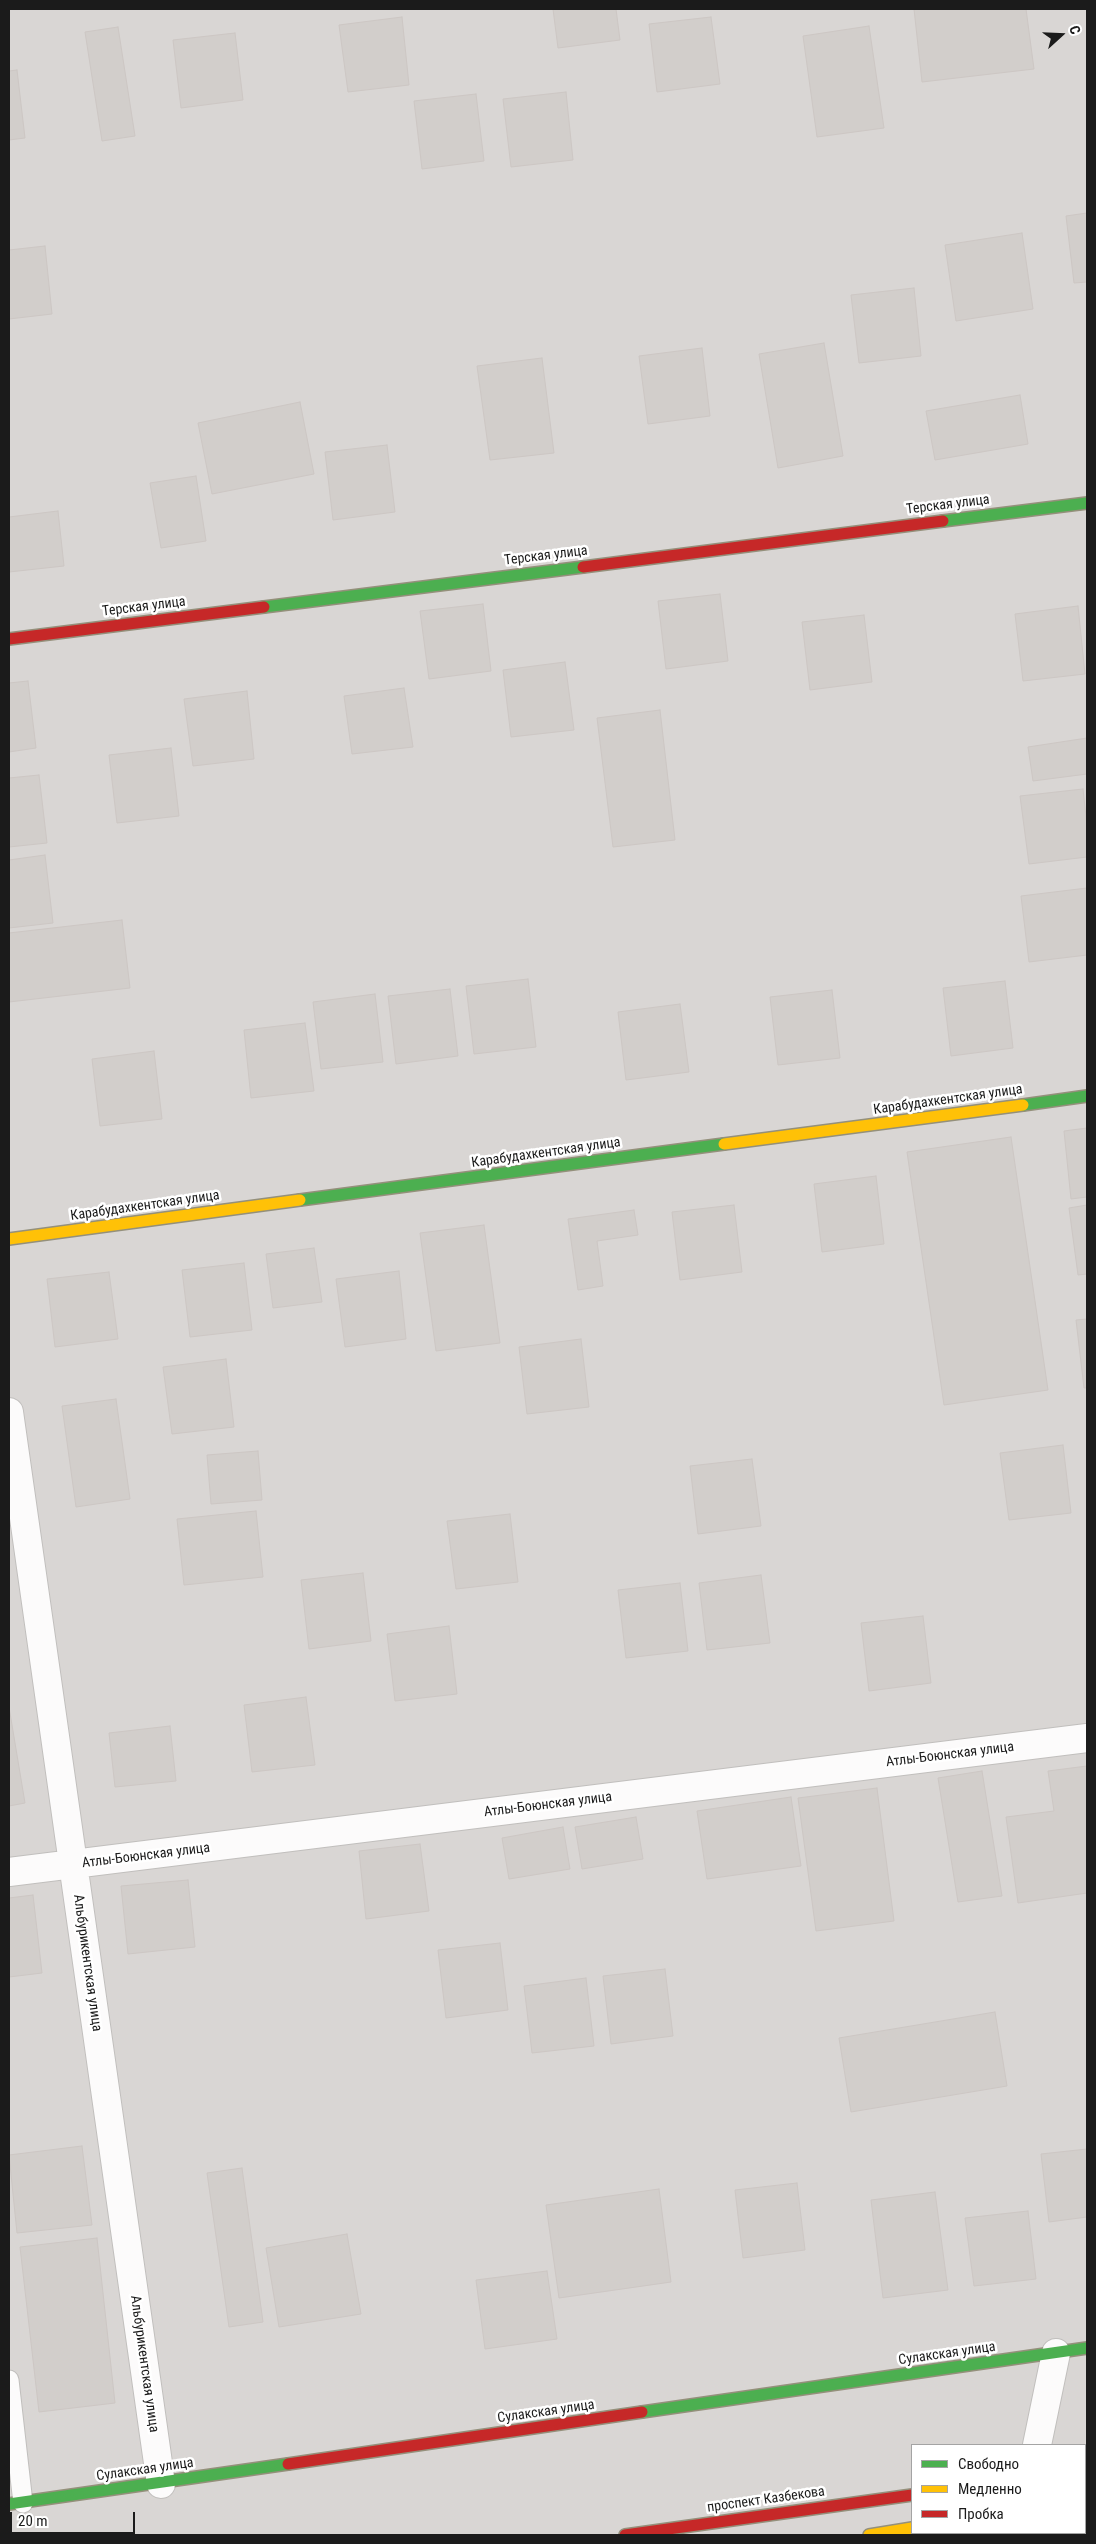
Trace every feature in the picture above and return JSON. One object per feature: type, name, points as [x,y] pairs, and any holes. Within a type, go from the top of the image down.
[{"type":"main road","name":"Терская улица","points":[[9,639],[1087,503]]},
{"type":"main road","name":"Карабудахкентская улица","points":[[9,1239],[1087,1096]]},
{"type":"main road","name":"Сулакская улица","points":[[16,2504],[1087,2348]]},
{"type":"main road","name":"проспект Казбекова","points":[[625,2535],[911,2495]]},
{"type":"main road","points":[[869,2535],[911,2528]]},
{"type":"street","name":"Альбурикентская улица","points":[[9,1412],[161,2484]]},
{"type":"street","name":"Атлы-Боюнская улица","points":[[9,1872],[1087,1738]]},
{"type":"street","points":[[1037,2444],[1056,2353]]},
{"type":"lane","points":[[9,2380],[16,2504]]},
{"type":"shaded area","points":[[9,9],[1087,9],[1087,2535],[9,2535]]},
{"type":"building","points":[[553,9],[616,9],[620,40],[558,48]]},
{"type":"building","points":[[914,9],[1026,9],[1034,69],[922,82]]},
{"type":"building","points":[[402,17],[409,85],[348,92],[339,25]]},
{"type":"building","points":[[711,17],[720,84],[657,92],[649,24]]},
{"type":"building","points":[[869,26],[884,128],[817,137],[803,36]]},
{"type":"building","points":[[118,27],[135,136],[102,141],[85,32]]},
{"type":"building","points":[[235,33],[243,100],[181,108],[173,40]]},
{"type":"building","points":[[17,70],[25,138],[9,140],[9,71]]},
{"type":"building","points":[[566,92],[573,160],[511,167],[503,99]]},
{"type":"building","points":[[476,94],[484,161],[422,169],[414,101]]},
{"type":"building","points":[[1087,213],[1087,282],[1074,283],[1066,216]]},
{"type":"building","points":[[1022,233],[1033,309],[956,321],[945,245]]},
{"type":"building","points":[[45,246],[52,314],[9,319],[9,250]]},
{"type":"building","points":[[914,288],[921,356],[859,363],[851,295]]},
{"type":"building","points":[[824,343],[843,456],[778,468],[759,354]]},
{"type":"building","points":[[702,348],[710,416],[648,424],[639,356]]},
{"type":"building","points":[[542,358],[554,453],[490,460],[477,366]]},
{"type":"building","points":[[1020,395],[1028,444],[935,460],[926,411]]},
{"type":"building","points":[[300,402],[314,474],[212,494],[198,423]]},
{"type":"building","points":[[387,445],[395,512],[333,520],[325,452]]},
{"type":"building","points":[[196,476],[206,541],[161,548],[150,483]]},
{"type":"building","points":[[58,511],[64,566],[9,572],[9,517]]},
{"type":"building","points":[[720,594],[728,661],[666,669],[658,601]]},
{"type":"building","points":[[483,604],[491,671],[429,679],[420,611]]},
{"type":"building","points":[[1078,606],[1085,674],[1023,681],[1015,614]]},
{"type":"building","points":[[864,615],[872,682],[810,690],[802,622]]},
{"type":"building","points":[[565,662],[574,730],[511,737],[503,670]]},
{"type":"building","points":[[28,681],[36,748],[9,752],[9,683]]},
{"type":"building","points":[[404,688],[413,747],[352,754],[344,696]]},
{"type":"building","points":[[247,691],[254,759],[193,766],[184,699]]},
{"type":"building","points":[[660,710],[675,840],[613,847],[597,718]]},
{"type":"building","points":[[1087,738],[1087,774],[1033,781],[1028,747]]},
{"type":"building","points":[[171,748],[179,816],[117,823],[109,755]]},
{"type":"building","points":[[39,775],[47,843],[9,847],[9,778]]},
{"type":"building","points":[[1083,789],[1087,826],[1087,857],[1029,864],[1020,796]]},
{"type":"building","points":[[45,855],[53,923],[9,928],[9,860]]},
{"type":"building","points":[[1087,888],[1087,955],[1029,962],[1021,896]]},
{"type":"building","points":[[122,920],[130,988],[9,1002],[9,933]]},
{"type":"building","points":[[528,979],[536,1047],[474,1054],[466,986]]},
{"type":"building","points":[[1005,981],[1013,1048],[951,1056],[943,988]]},
{"type":"building","points":[[450,989],[458,1056],[396,1064],[388,996]]},
{"type":"building","points":[[832,990],[840,1058],[778,1065],[770,997]]},
{"type":"building","points":[[375,994],[383,1062],[321,1069],[313,1002]]},
{"type":"building","points":[[680,1004],[689,1072],[626,1080],[618,1012]]},
{"type":"building","points":[[305,1023],[314,1091],[251,1098],[244,1030]]},
{"type":"building","points":[[154,1051],[162,1119],[100,1126],[92,1059]]},
{"type":"building","points":[[1087,1128],[1087,1197],[1071,1199],[1064,1131]]},
{"type":"building","points":[[1011,1137],[1048,1390],[944,1405],[907,1152]]},
{"type":"building","points":[[876,1176],[884,1244],[822,1252],[814,1184]]},
{"type":"building","points":[[734,1205],[742,1272],[680,1280],[672,1212]]},
{"type":"building","points":[[1087,1205],[1087,1274],[1078,1275],[1069,1208]]},
{"type":"building","points":[[634,1210],[638,1235],[597,1241],[603,1286],[578,1290],[568,1219]]},
{"type":"building","points":[[484,1225],[500,1343],[436,1351],[420,1233]]},
{"type":"building","points":[[314,1248],[322,1302],[273,1308],[266,1254]]},
{"type":"building","points":[[244,1263],[252,1330],[190,1337],[182,1270]]},
{"type":"building","points":[[399,1271],[406,1339],[345,1347],[336,1279]]},
{"type":"building","points":[[109,1272],[118,1339],[55,1347],[47,1279]]},
{"type":"building","points":[[1087,1319],[1087,1388],[1084,1388],[1076,1320]]},
{"type":"building","points":[[581,1339],[589,1407],[527,1414],[519,1347]]},
{"type":"building","points":[[226,1359],[234,1427],[172,1434],[163,1367]]},
{"type":"building","points":[[116,1399],[130,1499],[76,1507],[62,1406]]},
{"type":"building","points":[[1063,1445],[1071,1513],[1009,1520],[1000,1453]]},
{"type":"building","points":[[258,1451],[262,1500],[211,1504],[207,1455]]},
{"type":"building","points":[[752,1459],[761,1526],[698,1534],[690,1466]]},
{"type":"building","points":[[256,1511],[263,1577],[184,1585],[177,1519]]},
{"type":"building","points":[[510,1514],[518,1582],[456,1589],[447,1521]]},
{"type":"building","points":[[363,1573],[371,1641],[309,1649],[301,1580]]},
{"type":"building","points":[[761,1575],[770,1643],[707,1650],[699,1583]]},
{"type":"building","points":[[680,1583],[688,1651],[626,1658],[618,1590]]},
{"type":"building","points":[[923,1616],[931,1683],[869,1691],[861,1623]]},
{"type":"building","points":[[449,1626],[457,1694],[395,1701],[387,1634]]},
{"type":"building","points":[[306,1697],[315,1765],[252,1772],[244,1705]]},
{"type":"building","points":[[9,1707],[25,1803],[9,1806]]},
{"type":"building","points":[[170,1726],[176,1781],[115,1787],[109,1733]]},
{"type":"building","points":[[1087,1766],[1087,1893],[1018,1903],[1006,1817],[1054,1811],[1048,1771]]},
{"type":"building","points":[[982,1771],[1002,1896],[958,1902],[938,1778]]},
{"type":"building","points":[[877,1788],[894,1921],[816,1931],[798,1798]]},
{"type":"building","points":[[791,1797],[801,1866],[707,1879],[697,1811]]},
{"type":"building","points":[[636,1817],[643,1859],[582,1869],[575,1827]]},
{"type":"building","points":[[563,1827],[570,1869],[509,1879],[502,1838]]},
{"type":"building","points":[[420,1844],[429,1911],[366,1919],[359,1851]]},
{"type":"building","points":[[188,1880],[195,1947],[128,1954],[121,1886]]},
{"type":"building","points":[[33,1895],[42,1973],[9,1977],[9,1898]]},
{"type":"building","points":[[500,1943],[508,2010],[446,2018],[438,1950]]},
{"type":"building","points":[[665,1969],[673,2036],[611,2044],[603,1976]]},
{"type":"building","points":[[586,1978],[594,2046],[532,2053],[524,1986]]},
{"type":"building","points":[[995,2012],[1007,2086],[851,2112],[839,2038]]},
{"type":"building","points":[[82,2146],[92,2225],[17,2233],[9,2155]]},
{"type":"building","points":[[1087,2149],[1087,2217],[1049,2222],[1041,2154]]},
{"type":"building","points":[[242,2168],[263,2322],[229,2327],[207,2173]]},
{"type":"building","points":[[797,2183],[805,2250],[743,2258],[735,2190]]},
{"type":"building","points":[[659,2189],[671,2282],[559,2298],[546,2205]]},
{"type":"building","points":[[935,2192],[948,2290],[883,2298],[871,2200]]},
{"type":"building","points":[[1028,2211],[1036,2279],[974,2286],[965,2218]]},
{"type":"building","points":[[347,2234],[361,2314],[279,2327],[266,2248]]},
{"type":"building","points":[[97,2238],[115,2403],[39,2412],[20,2247]]},
{"type":"building","points":[[547,2271],[557,2339],[485,2349],[476,2280]]},
{"type":"traffic: fast","points":[[943,521],[1087,503]]},
{"type":"traffic: fast","points":[[264,607],[583,567]]},
{"type":"traffic: fast","points":[[1023,1105],[1087,1096]]},
{"type":"traffic: fast","points":[[300,1200],[724,1144]]},
{"type":"traffic: fast","points":[[642,2412],[1087,2348]]},
{"type":"traffic: fast","points":[[9,2504],[288,2464]]},
{"type":"traffic: slow","points":[[724,1144],[1023,1105]]},
{"type":"traffic: slow","points":[[9,1239],[300,1200]]},
{"type":"traffic: slow","points":[[869,2535],[911,2528]]},
{"type":"traffic: jam","points":[[583,567],[943,521]]},
{"type":"traffic: jam","points":[[9,639],[264,607]]},
{"type":"traffic: jam","points":[[288,2464],[642,2412]]},
{"type":"traffic: jam","points":[[625,2535],[911,2495]]}]
